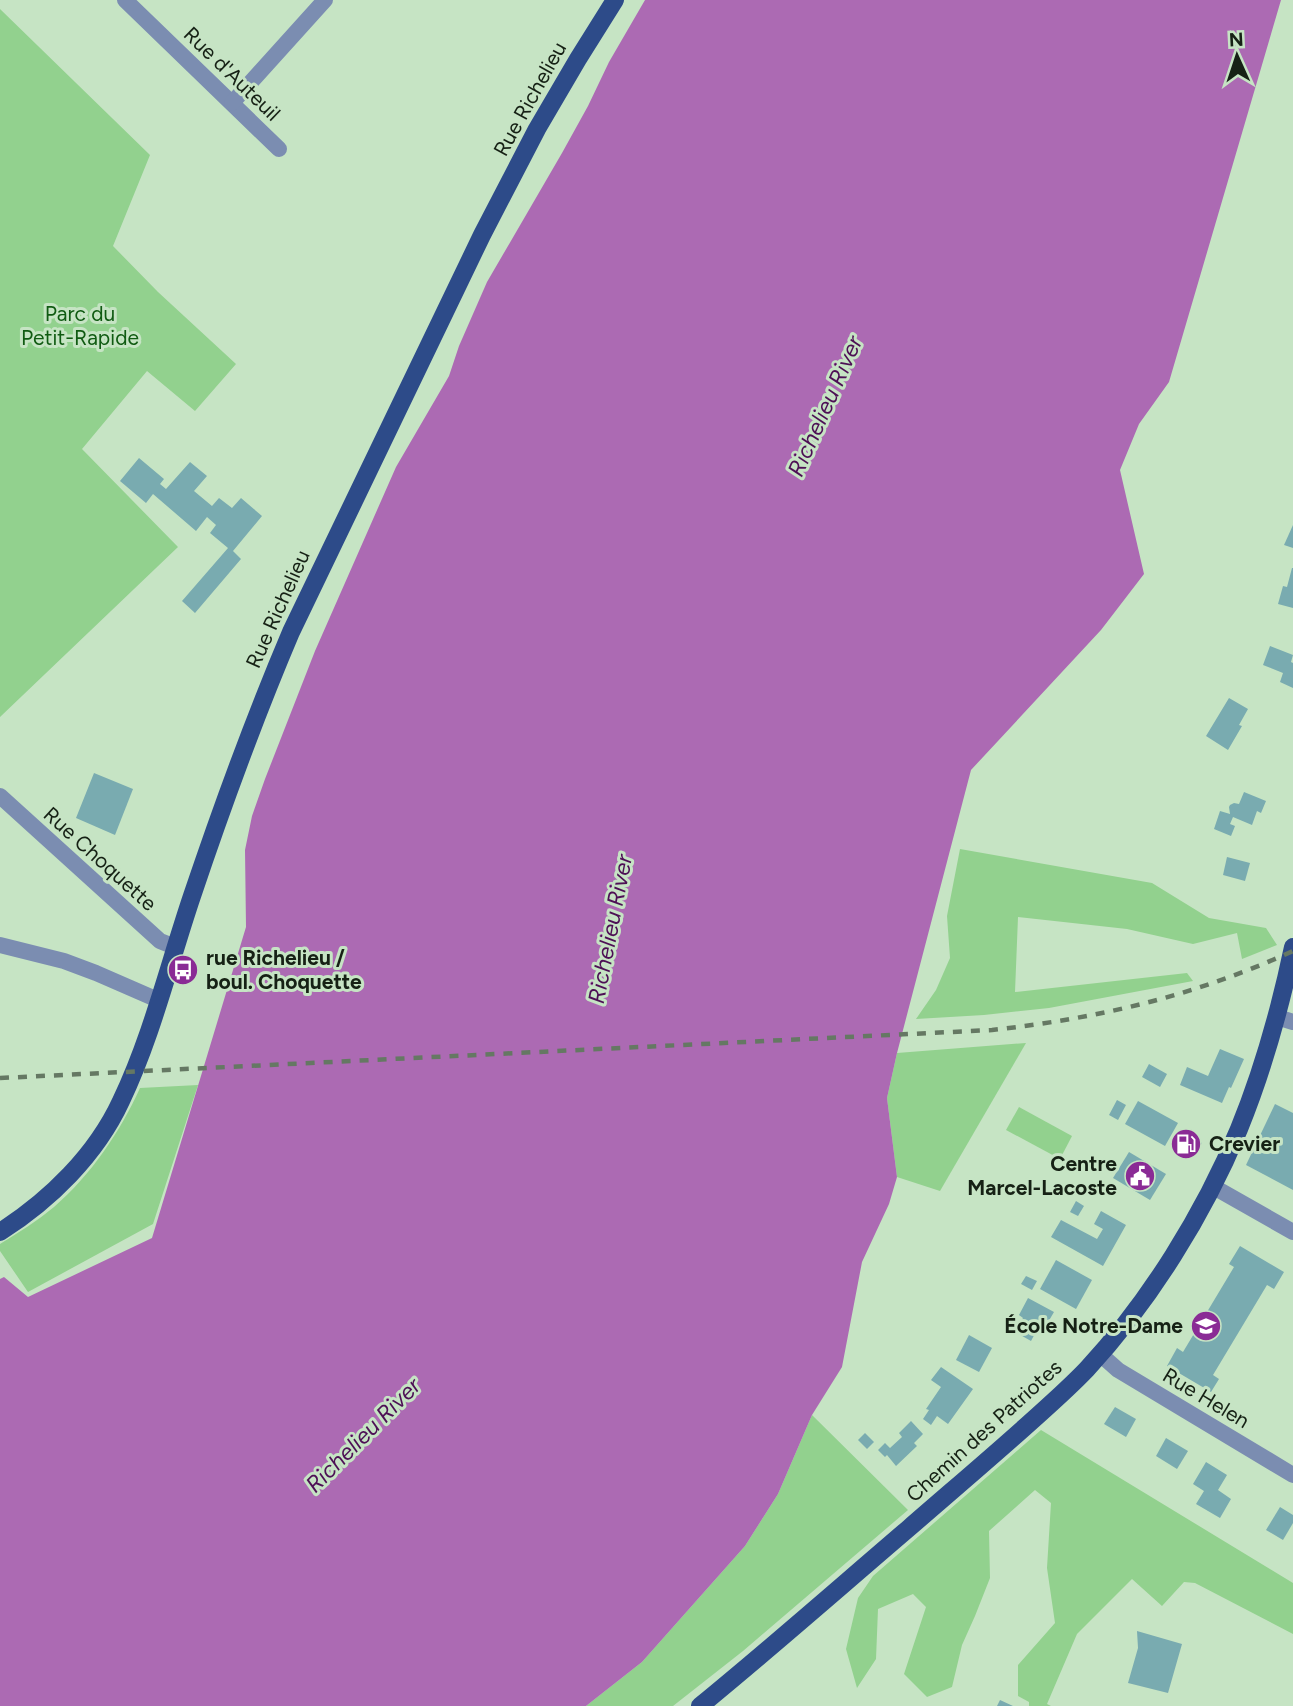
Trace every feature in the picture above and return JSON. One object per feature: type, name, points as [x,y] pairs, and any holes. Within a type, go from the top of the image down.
[{"type":"main road","name":"Rue Richelieu","points":[[0,1232],[42,1202],[70,1174],[91,1149],[121,1102],[150,1028],[175,947],[243,752],[291,632],[482,235],[542,120],[615,0]]},
{"type":"main road","name":"Chemin des Patriotes","points":[[700,1706],[1005,1445],[1068,1388],[1123,1326],[1173,1256],[1196,1218],[1238,1131],[1285,1019],[1293,947]]},
{"type":"street","name":"Rue d'Auteuil","points":[[125,0],[279,149]]},
{"type":"street","points":[[232,103],[324,0]]},
{"type":"street","name":"Rue Choquette","points":[[0,796],[159,941],[175,947]]},
{"type":"street","points":[[0,944],[64,961],[158,1000]]},
{"type":"street","points":[[1212,1186],[1293,1232]]},
{"type":"street","name":"Rue Helen","points":[[1100,1354],[1118,1370],[1293,1475]]},
{"type":"green space","name":"Parc du Petit-Rapide","points":[[0,9],[150,155],[113,246],[236,364],[195,411],[147,371],[82,449],[178,547],[0,717]]},
{"type":"green space","points":[[960,849],[1152,883],[1209,918],[1266,928],[1277,945],[1242,959],[1237,933],[1193,944],[1127,929],[1018,917],[1015,992],[1187,973],[1193,981],[1049,1008],[916,1019],[936,990],[950,958],[947,916]]},
{"type":"green space","points":[[1026,1043],[940,1191],[897,1177],[887,1098],[897,1053]]},
{"type":"green space","points":[[198,1085],[153,1224],[28,1292],[0,1251],[0,1244],[48,1212],[80,1181],[114,1137],[140,1088]]},
{"type":"green space","points":[[1019,1107],[1072,1136],[1060,1159],[1006,1130]]},
{"type":"green space","points":[[812,1415],[908,1510],[743,1651],[673,1706],[586,1706],[642,1662],[745,1546],[778,1494]]},
{"type":"green space","points":[[1041,1430],[1293,1583],[1293,1634],[1195,1583],[1184,1582],[1162,1606],[1132,1579],[1077,1634],[1047,1704],[1051,1706],[1029,1706],[1029,1702],[1018,1696],[1018,1665],[1055,1623],[1047,1568],[1051,1503],[1035,1490],[989,1531],[990,1578],[962,1645],[952,1687],[927,1697],[904,1674],[926,1607],[913,1594],[878,1609],[876,1659],[857,1688],[846,1649],[858,1598],[873,1576]]},
{"type":"water","name":"Richelieu River","points":[[645,0],[1281,0],[1169,382],[1139,424],[1120,470],[1144,574],[1101,630],[971,770],[887,1098],[897,1177],[889,1204],[862,1262],[842,1367],[812,1415],[778,1494],[745,1546],[642,1662],[586,1706],[0,1706],[0,1279],[4,1277],[28,1297],[152,1238],[246,927],[245,850],[252,816],[315,651],[396,467],[449,376],[487,282],[562,153]]},
{"type":"building","points":[[139,458],[164,479],[160,484],[166,489],[190,462],[207,476],[194,491],[212,506],[219,498],[232,508],[241,498],[262,516],[233,551],[241,559],[195,613],[182,601],[228,548],[210,533],[216,525],[207,517],[196,531],[153,494],[146,503],[120,481]]},
{"type":"building","points":[[1293,525],[1293,548],[1284,545]]},
{"type":"building","points":[[1292,568],[1293,608],[1278,604],[1283,586],[1287,587]]},
{"type":"building","points":[[1270,646],[1293,655],[1293,688],[1280,682],[1283,673],[1263,665]]},
{"type":"building","points":[[1229,698],[1248,709],[1228,750],[1206,736]]},
{"type":"building","points":[[94,773],[133,789],[115,835],[76,818]]},
{"type":"building","points":[[1244,792],[1266,801],[1261,813],[1257,811],[1252,825],[1233,817],[1230,824],[1235,826],[1231,836],[1214,829],[1220,811],[1230,814],[1230,805],[1239,804]]},
{"type":"building","points":[[1227,857],[1250,863],[1245,881],[1223,875]]},
{"type":"building","points":[[1220,1049],[1244,1059],[1222,1103],[1180,1085],[1187,1067],[1208,1076]]},
{"type":"building","points":[[1149,1064],[1167,1074],[1160,1087],[1142,1077]]},
{"type":"building","points":[[1117,1100],[1126,1105],[1118,1120],[1109,1115]]},
{"type":"building","points":[[1138,1101],[1178,1123],[1165,1146],[1125,1124]]},
{"type":"building","points":[[1275,1104],[1293,1113],[1293,1190],[1246,1165]]},
{"type":"building","points":[[1185,1133],[1202,1143],[1194,1157],[1176,1148]]},
{"type":"building","name":"Centre Marcel-Lacoste","points":[[1129,1152],[1166,1174],[1150,1200],[1113,1178]]},
{"type":"building","points":[[1076,1201],[1084,1206],[1078,1216],[1070,1212]]},
{"type":"building","points":[[1101,1211],[1126,1225],[1103,1266],[1051,1237],[1061,1220],[1097,1239],[1103,1229],[1094,1224]]},
{"type":"building","points":[[1240,1246],[1284,1272],[1274,1289],[1267,1285],[1213,1375],[1219,1379],[1211,1392],[1167,1366],[1177,1348],[1183,1352],[1234,1267],[1229,1264]]},
{"type":"building","points":[[1056,1260],[1092,1280],[1076,1309],[1040,1289]]},
{"type":"building","points":[[1026,1276],[1037,1281],[1032,1290],[1021,1284]]},
{"type":"building","points":[[1028,1298],[1054,1312],[1044,1329],[1039,1326],[1031,1341],[1015,1332],[1023,1318],[1019,1315]]},
{"type":"building","points":[[969,1335],[992,1348],[979,1372],[956,1360]]},
{"type":"building","points":[[941,1367],[973,1389],[948,1424],[937,1416],[931,1425],[923,1419],[929,1410],[926,1409],[941,1387],[931,1380]]},
{"type":"building","points":[[1115,1407],[1136,1419],[1126,1437],[1104,1424]]},
{"type":"building","points":[[911,1421],[923,1434],[914,1443],[917,1446],[896,1466],[887,1455],[885,1457],[878,1450],[885,1443],[890,1448],[902,1437],[899,1433]]},
{"type":"building","points":[[865,1433],[874,1442],[867,1449],[858,1440]]},
{"type":"building","points":[[1166,1438],[1188,1451],[1177,1469],[1156,1456]]},
{"type":"building","points":[[1206,1462],[1227,1475],[1218,1490],[1231,1499],[1220,1518],[1196,1504],[1204,1491],[1193,1484]]},
{"type":"building","points":[[1280,1507],[1293,1515],[1293,1523],[1283,1540],[1266,1530]]},
{"type":"building","points":[[1137,1631],[1182,1644],[1168,1693],[1128,1683],[1138,1648]]},
{"type":"building","points":[[1000,1700],[1013,1706],[997,1706]]},
{"type":"railway","points":[[0,1078],[992,1030],[1071,1019],[1146,1003],[1219,981],[1293,951]]},
{"type":"place","name":"rue Richelieu / boul. Choquette","points":[[183,970]]},
{"type":"place","name":"Crevier","points":[[1186,1144]]},
{"type":"place","name":"Centre Marcel-Lacoste","points":[[1140,1176]]},
{"type":"place","name":"École Notre-Dame","points":[[1206,1326]]}]
